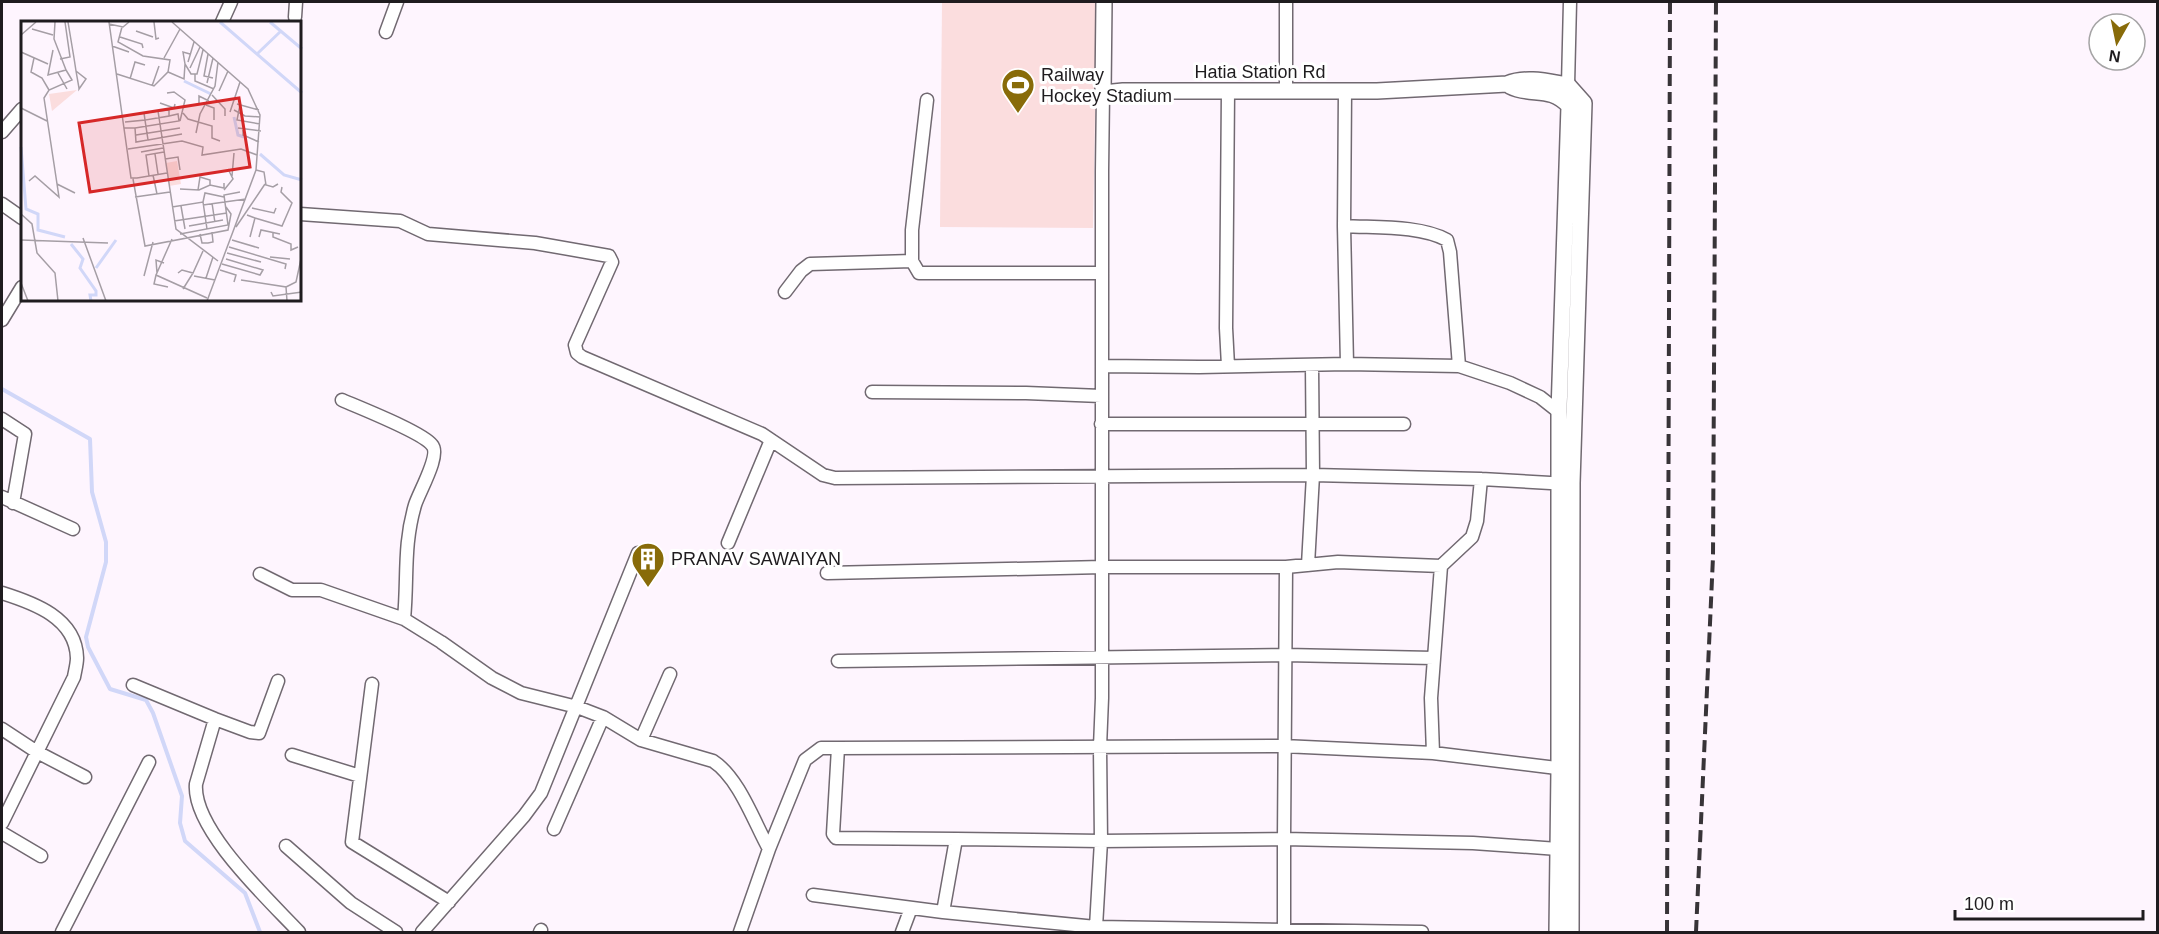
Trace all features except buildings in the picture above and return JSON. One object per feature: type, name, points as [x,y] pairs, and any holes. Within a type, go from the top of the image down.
[{"type":"street","points":[[222,21],[231,2]]},
{"type":"street","points":[[295,17],[296,2]]},
{"type":"street","points":[[386,32],[397,2]]},
{"type":"street","points":[[1096,927],[1101,841],[1104,2]]},
{"type":"street","points":[[1286,2],[1286,91]]},
{"type":"street","points":[[1568,85],[1570,2]]},
{"type":"street","points":[[1508,84],[1516,80],[1535,80],[1568,85],[1584,103],[1565,484],[1565,769],[1571,933]]},
{"type":"street","points":[[1508,84],[1516,89],[1549,93],[1561,97],[1569,106],[1559,412],[1565,484]]},
{"type":"street","name":"Hatia Station Rd","points":[[1103,93],[1122,91],[1345,91],[1508,84]]},
{"type":"street","points":[[1228,91],[1226,328],[1228,366]]},
{"type":"street","points":[[1345,91],[1344,226],[1347,364]]},
{"type":"street","points":[[927,100],[917,177],[912,261],[920,273],[1102,273]]},
{"type":"street","points":[[2,132],[21,110]]},
{"type":"street","points":[[2,204],[21,217]]},
{"type":"street","points":[[302,214],[400,221],[428,234],[535,243],[609,256],[612,262],[575,345],[577,353],[740,424],[771,440],[823,475],[835,478],[1313,476],[1482,479],[1565,484]]},
{"type":"street","points":[[1344,226],[1422,231],[1437,234],[1447,240],[1450,252],[1459,366]]},
{"type":"street","points":[[785,292],[801,271],[810,264],[912,261]]},
{"type":"street","points":[[2,320],[21,289]]},
{"type":"street","points":[[1102,366],[1347,364],[1459,366],[1510,383],[1540,397],[1559,412]]},
{"type":"street","points":[[1308,565],[1313,476],[1312,366]]},
{"type":"street","points":[[872,392],[1101,396]]},
{"type":"street","points":[[342,400],[409,430],[432,444],[435,450],[435,457],[418,495],[409,526],[405,555],[404,619]]},
{"type":"street","points":[[2,419],[25,434],[7,500],[72,529]]},
{"type":"street","points":[[1101,424],[1404,424]]},
{"type":"street","points":[[728,543],[771,440]]},
{"type":"street","points":[[1433,753],[1431,698],[1442,566],[1472,537],[1477,520],[1482,479]]},
{"type":"street","points":[[422,933],[536,801],[577,707],[638,553]]},
{"type":"street","points":[[827,573],[1103,567],[1286,567],[1338,562],[1442,566]]},
{"type":"street","points":[[1284,930],[1283,746],[1286,567]]},
{"type":"street","points":[[261,574],[292,590],[321,590],[404,619],[492,678],[520,693],[577,707],[603,717],[641,740],[713,761],[722,767],[732,780],[769,849]]},
{"type":"street","points":[[2,593],[25,600],[54,615],[73,638],[77,658],[74,677],[2,823]]},
{"type":"street","points":[[838,661],[1285,655],[1434,658]]},
{"type":"street","points":[[641,740],[670,674]]},
{"type":"street","points":[[133,685],[215,719],[259,733],[278,681]]},
{"type":"street","points":[[372,684],[352,842],[449,902]]},
{"type":"street","points":[[554,829],[603,717]]},
{"type":"street","points":[[215,719],[196,784],[195,794],[198,806],[228,855],[299,933]]},
{"type":"street","points":[[2,729],[37,752],[85,777]]},
{"type":"street","points":[[740,933],[769,849],[806,760],[821,748],[1283,746],[1433,753],[1565,769]]},
{"type":"street","points":[[838,748],[833,834],[836,838],[1101,841],[1284,838],[1473,843],[1558,849]]},
{"type":"street","points":[[292,755],[360,776]]},
{"type":"street","points":[[62,933],[149,762]]},
{"type":"street","points":[[1557,933],[1558,849],[1565,769]]},
{"type":"street","points":[[2,833],[40,856]]},
{"type":"street","points":[[943,912],[956,839]]},
{"type":"street","points":[[286,846],[351,903],[396,933]]},
{"type":"street","points":[[813,895],[943,912],[1096,927],[1422,933]]},
{"type":"street","points":[[902,933],[911,908]]},
{"type":"shaded area","name":"Railway Hockey Stadium","points":[[942,2],[1097,2],[1093,228],[940,227]]},
{"type":"waterway","points":[[2,389],[90,439],[92,492],[106,542],[106,562],[86,637],[88,647],[110,689],[146,700],[153,713],[182,796],[180,823],[185,841],[245,893],[260,932]]},
{"type":"railway","points":[[1667,932],[1670,2]]},
{"type":"railway","points":[[1696,932],[1713,557],[1716,2]]},
{"type":"place","name":"Railway Hockey Stadium","points":[[1018,114]]},
{"type":"place","name":"PRANAV SAWAIYAN","points":[[648,588]]}]
